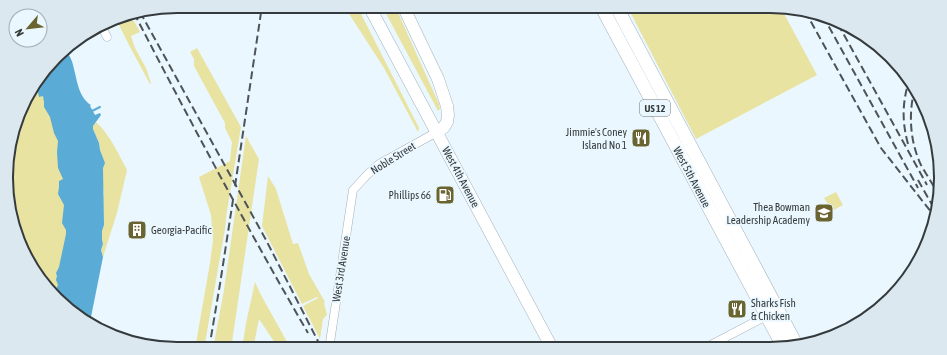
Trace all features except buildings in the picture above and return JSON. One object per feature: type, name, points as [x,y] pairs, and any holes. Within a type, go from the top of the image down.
[{"type":"main road","name":"West 4th Avenue","points":[[373,13],[549,342]]},
{"type":"main road","points":[[406,13],[434,69],[447,106],[447,122],[444,127],[436,132]]},
{"type":"main road","name":"West 5th Avenue","points":[[605,13],[715,206],[772,313],[793,341]]},
{"type":"main road","name":"West 5th Avenue","points":[[619,13],[715,206]]},
{"type":"main road","name":"West 5th Avenue","points":[[772,313],[782,342]]},
{"type":"street","points":[[104,31],[107,36]]},
{"type":"street","name":"Noble Street","points":[[353,190],[379,164],[436,132]]},
{"type":"street","name":"West 3rd Avenue","points":[[330,342],[353,190]]},
{"type":"street","points":[[716,342],[772,313]]},
{"type":"shaded area","points":[[349,13],[361,13],[419,128],[418,132],[384,68]]},
{"type":"shaded area","points":[[386,13],[398,13],[439,104],[440,109],[438,111]]},
{"type":"shaded area","points":[[631,13],[784,13],[817,75],[696,139]]},
{"type":"shaded area","points":[[131,20],[134,21],[140,32],[131,36],[135,48],[146,68],[151,83],[150,84],[119,24]]},
{"type":"shaded area","points":[[197,48],[241,127],[205,342],[196,342],[213,240],[211,215],[199,177],[230,161],[232,142],[225,128],[225,123],[194,66],[194,59],[190,52]]},
{"type":"shaded area","points":[[42,84],[60,118],[75,217],[62,295],[47,278],[35,260],[22,230],[14,199],[13,167],[16,145],[30,105]]},
{"type":"shaded area","points":[[96,122],[110,138],[127,170],[117,213],[103,257],[101,250],[103,245],[102,231],[104,225],[104,193],[102,181],[104,161],[93,129]]},
{"type":"shaded area","points":[[246,136],[259,159],[232,342],[214,342],[224,290]]},
{"type":"shaded area","points":[[268,176],[276,189],[293,244],[298,243],[309,274],[325,302],[327,315],[323,319],[320,339],[303,306],[318,298],[317,297],[302,304],[262,226]]},
{"type":"shaded area","points":[[836,192],[843,205],[832,211],[824,198]]},
{"type":"shaded area","points":[[255,282],[287,342],[274,342],[259,319],[254,342],[243,342]]},
{"type":"water","points":[[68,54],[72,61],[77,82],[83,97],[91,105],[90,106],[95,115],[100,113],[101,115],[93,126],[93,129],[105,163],[103,168],[104,225],[102,231],[103,244],[101,250],[103,257],[91,317],[77,308],[56,289],[58,285],[56,273],[59,267],[66,234],[66,230],[62,223],[64,205],[58,194],[59,181],[63,179],[58,168],[58,141],[54,133],[50,117],[44,107],[43,96],[39,97],[38,91],[47,77]]},
{"type":"waterway","points":[[92,111],[100,107]]},
{"type":"railway","points":[[235,186],[261,13]]},
{"type":"railway","points":[[143,17],[266,240],[318,342]]},
{"type":"railway","points":[[137,18],[219,174],[308,333]]},
{"type":"railway","points":[[809,18],[881,148],[931,211]]},
{"type":"railway","points":[[828,24],[918,188]]},
{"type":"railway","points":[[841,30],[927,185]]},
{"type":"railway","points":[[907,88],[904,112],[908,144]]},
{"type":"railway","points":[[913,97],[911,107],[911,127],[914,147],[921,165],[934,187]]},
{"type":"railway","points":[[918,180],[932,205]]},
{"type":"railway","points":[[210,342],[233,200]]},
{"type":"place","name":"Jimmie's Coney Island No 1","points":[[641,138]]},
{"type":"place","name":"Phillips 66","points":[[445,195]]},
{"type":"place","name":"Thea Bowman Leadership Academy","points":[[824,213]]},
{"type":"place","name":"Georgia-Pacific","points":[[137,230]]},
{"type":"place","name":"Sharks Fish & Chicken","points":[[737,309]]}]
